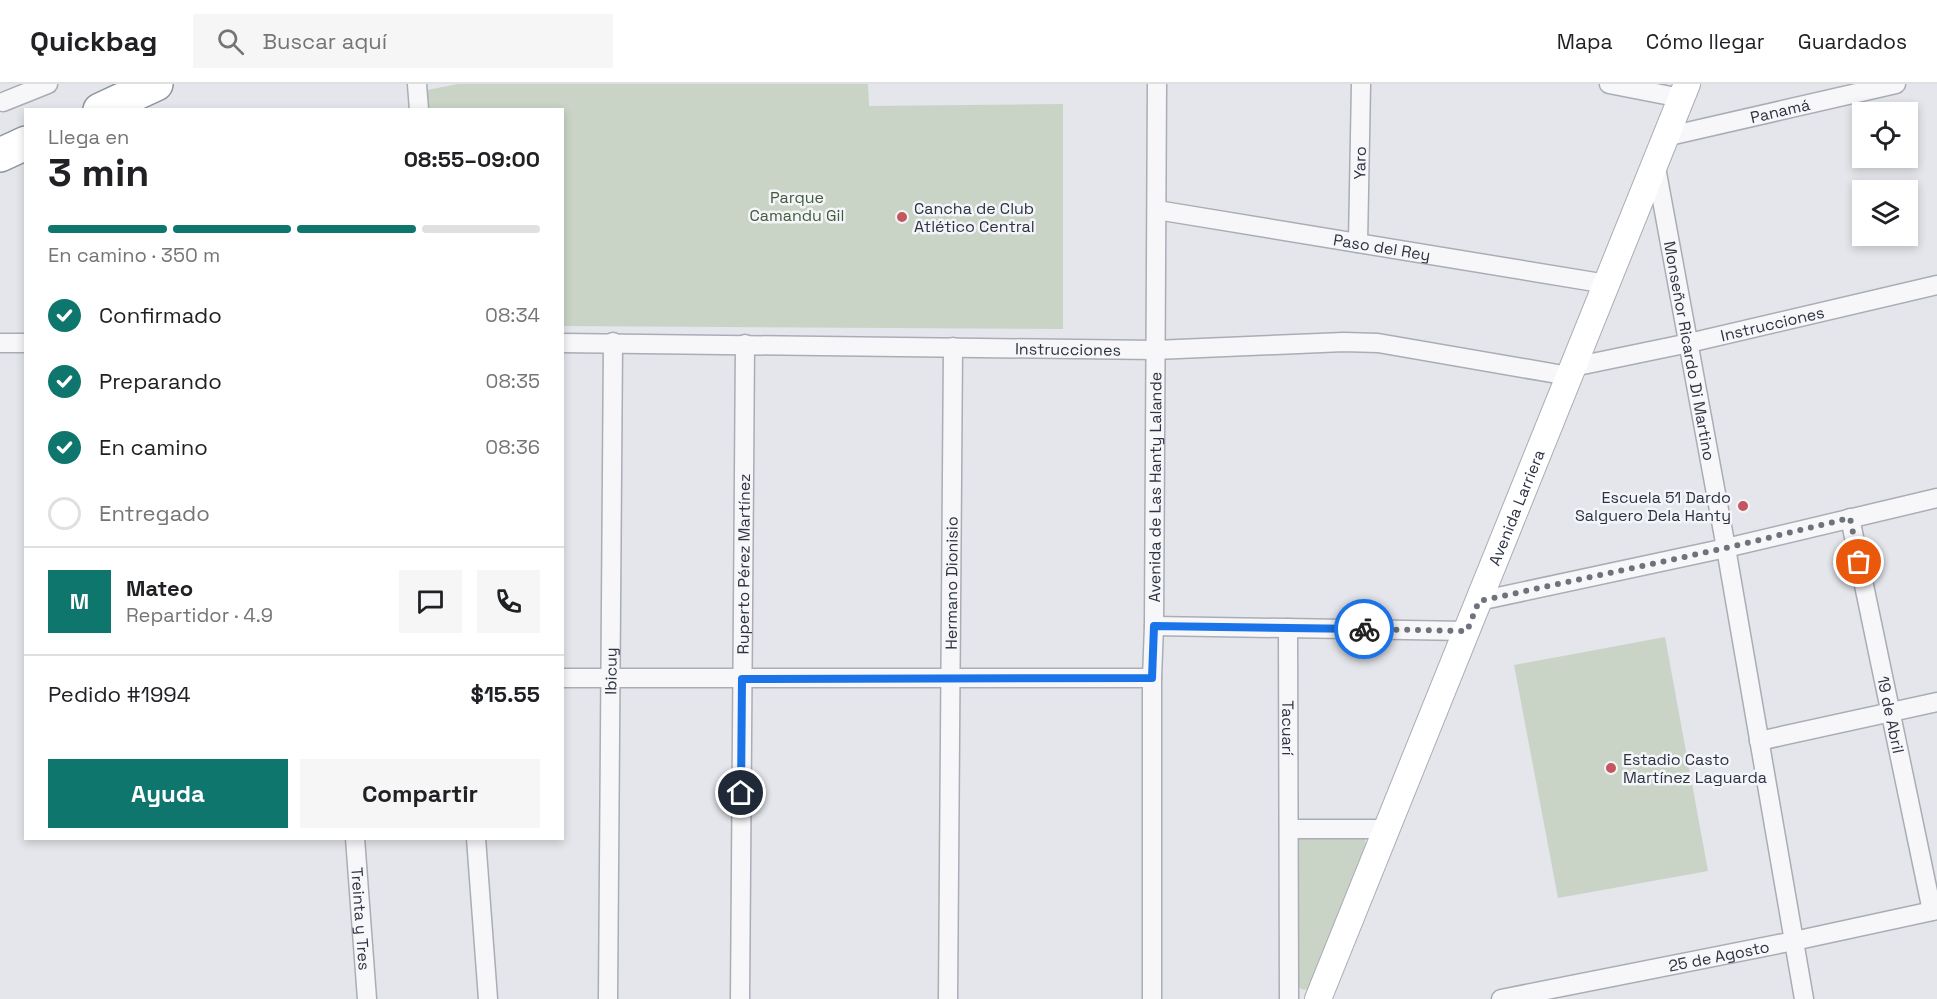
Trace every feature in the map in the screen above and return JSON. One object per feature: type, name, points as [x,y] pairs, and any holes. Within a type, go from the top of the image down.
[{"type":"highway","points":[[104,108],[156,84]]},
{"type":"highway","points":[[0,155],[24,144]]},
{"type":"street","points":[[3,102],[48,84]]},
{"type":"street","points":[[417,84],[419,108]]},
{"type":"street","name":"Avenida de Las Hanty Lalande","points":[[1152,999],[1157,84]]},
{"type":"street","name":"Yaro","points":[[1358,243],[1361,84]]},
{"type":"street","points":[[1609,84],[1684,91]]},
{"type":"street","name":"Panamá","points":[[1665,137],[1896,84]]},
{"type":"street","name":"Avenida Larriera","points":[[1318,999],[1684,91]]},
{"type":"street","name":"Monseñor Ricardo Di Martino","points":[[1655,162],[1726,548],[1804,999]]},
{"type":"street","name":"Paso del Rey","points":[[1157,210],[1607,284]]},
{"type":"street","name":"Instrucciones","points":[[564,343],[1155,350],[1344,342],[1378,344],[1571,372],[1937,285]]},
{"type":"street","name":"Ibicuy","points":[[608,999],[613,342]]},
{"type":"street","points":[[0,343],[24,343]]},
{"type":"street","name":"Ruperto Pérez Martínez","points":[[740,999],[745,344]]},
{"type":"street","name":"Hermano Dionisio","points":[[948,999],[953,347]]},
{"type":"street","points":[[1479,601],[1726,548],[1937,498]]},
{"type":"street","name":"19 de Abril","points":[[1850,518],[1934,911]]},
{"type":"street","points":[[1154,626],[1467,631]]},
{"type":"street","name":"Tacuarí","points":[[1288,628],[1289,999]]},
{"type":"street","points":[[564,678],[1152,678]]},
{"type":"street","points":[[1759,741],[1937,702]]},
{"type":"street","points":[[1289,829],[1387,829]]},
{"type":"street","name":"Treinta y Tres","points":[[355,840],[367,999]]},
{"type":"street","points":[[476,840],[488,999]]},
{"type":"street","name":"25 de Agosto","points":[[1501,999],[1534,995],[1934,911]]},
{"type":"green space","name":"Parque Camandu Gil","points":[[458,84],[868,84],[869,106],[1063,104],[1063,329],[564,326],[564,108],[429,108],[427,90]]},
{"type":"green space","name":"Estadio Casto Martínez Laguarda","points":[[1665,637],[1708,871],[1558,898],[1514,665]]},
{"type":"green space","points":[[1304,836],[1361,836],[1365,839],[1366,846],[1309,988],[1304,990],[1297,987],[1297,839]]},
{"type":"way so far","points":[[1364,629],[1467,631],[1479,601],[1726,548],[1850,518],[1859,562]]},
{"type":"place","name":"Cancha de Club Atlético Central","points":[[902,217]]},
{"type":"place","name":"Escuela 51 Dardo Salguero Dela Hanty","points":[[1743,506]]},
{"type":"place","name":"Estadio Casto Martínez Laguarda","points":[[1611,768]]},
{"type":"route","points":[[741,793],[742,679],[1152,678],[1154,626],[1364,629]]}]
